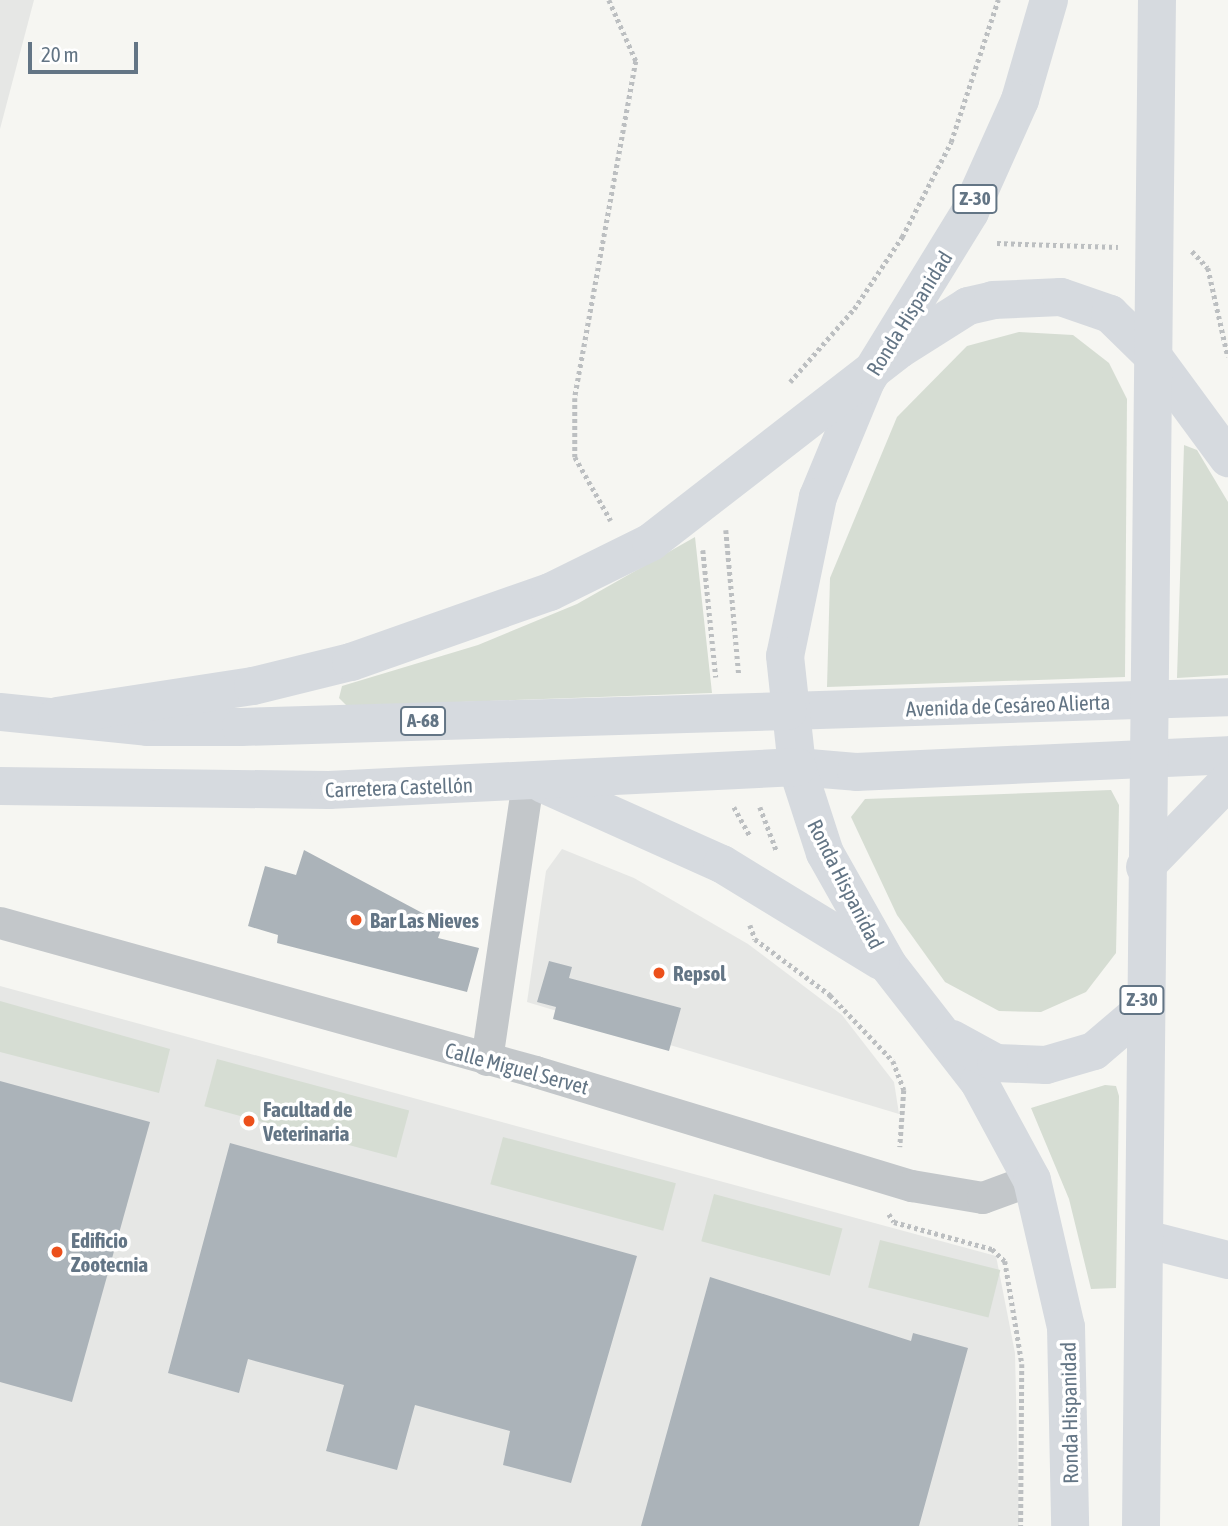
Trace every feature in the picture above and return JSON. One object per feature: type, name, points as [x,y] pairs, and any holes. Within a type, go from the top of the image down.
[{"type":"main road","name":"Ronda Hispanidad","points":[[1049,0],[1020,100],[954,241],[866,381],[818,497],[799,567],[785,656],[788,710],[797,767],[825,853],[888,965],[941,1031],[1000,1116],[1032,1180],[1066,1327],[1070,1526]]},
{"type":"main road","name":"Z-30","points":[[1141,1526],[1145,1239],[1142,1010],[1157,0]]},
{"type":"main road","points":[[57,716],[253,686],[351,662],[478,622],[629,554],[866,381],[900,349],[968,306],[1029,296],[1061,297],[1110,314],[1153,356],[1228,458]]},
{"type":"main road","name":"Avenida de Cesáreo Alierta","points":[[788,710],[1228,697]]},
{"type":"main road","name":"A-68","points":[[0,712],[147,727],[241,727],[788,710]]},
{"type":"main road","points":[[797,767],[856,772],[1145,761],[1228,755]]},
{"type":"main road","name":"Carretera Castellón","points":[[0,786],[237,791],[535,784],[594,775],[797,767]]},
{"type":"main road","points":[[1145,867],[1228,781]]},
{"type":"main road","points":[[535,784],[722,864],[888,965]]},
{"type":"main road","points":[[941,1031],[996,1063],[1045,1065],[1094,1051],[1142,1010]]},
{"type":"main road","points":[[1145,1239],[1228,1260]]},
{"type":"street","points":[[487,1060],[535,784]]},
{"type":"street","name":"Calle Miguel Servet","points":[[0,923],[959,1197],[983,1198],[1032,1180]]},
{"type":"path","points":[[610,0],[636,61],[575,398],[575,457],[629,554]]},
{"type":"path","points":[[782,389],[854,309],[902,237],[951,142],[998,0]]},
{"type":"path","points":[[902,237],[954,241],[1154,246],[1200,255],[1228,357]]},
{"type":"path","points":[[702,543],[717,685]]},
{"type":"path","points":[[732,799],[751,843]]},
{"type":"path","points":[[750,913],[755,939],[830,995],[893,1061],[905,1106],[898,1161]]},
{"type":"path","points":[[892,1198],[889,1216],[894,1222],[992,1249],[1005,1261],[1021,1337],[1021,1526]]},
{"type":"shaded area","points":[[0,0],[34,0],[0,129]]},
{"type":"shaded area","points":[[1019,332],[1073,335],[1109,363],[1127,399],[1125,677],[827,687],[830,578],[897,417],[967,346]]},
{"type":"shaded area","points":[[1184,445],[1197,450],[1228,502],[1228,675],[1177,678]]},
{"type":"shaded area","points":[[695,537],[712,693],[347,706],[339,698],[342,686],[478,645],[577,604]]},
{"type":"shaded area","points":[[1111,790],[1119,805],[1116,953],[1086,992],[1041,1012],[999,1011],[945,982],[897,915],[851,817],[865,799]]},
{"type":"shaded area","name":"Repsol","points":[[562,849],[634,878],[748,944],[842,1015],[894,1082],[899,1114],[527,1002],[546,871]]},
{"type":"shaded area","name":"Facultad de Veterinaria","points":[[0,986],[996,1256],[1015,1353],[1019,1526],[0,1526]]},
{"type":"shaded area","points":[[0,1001],[170,1049],[159,1093],[0,1052]]},
{"type":"shaded area","points":[[217,1059],[409,1111],[397,1158],[204,1106]]},
{"type":"shaded area","points":[[1105,1085],[1116,1086],[1119,1096],[1116,1288],[1091,1289],[1069,1199],[1031,1108]]},
{"type":"shaded area","points":[[503,1137],[676,1183],[663,1231],[490,1184]]},
{"type":"shaded area","points":[[714,1194],[842,1228],[830,1276],[701,1241]]},
{"type":"shaded area","points":[[880,1240],[1000,1270],[988,1318],[868,1288]]},
{"type":"building","points":[[304,850],[443,924],[438,938],[479,948],[467,992],[277,943],[278,935],[248,926],[265,866],[296,875]]},
{"type":"building","points":[[549,961],[572,967],[569,978],[681,1008],[669,1051],[553,1019],[556,1007],[537,1002]]},
{"type":"building","name":"Edificio Zootecnia","points":[[0,1081],[150,1122],[72,1402],[0,1382]]},
{"type":"building","name":"Facultad de Veterinaria","points":[[230,1143],[637,1256],[571,1483],[503,1465],[510,1431],[415,1405],[397,1470],[326,1451],[344,1385],[248,1359],[239,1393],[168,1373]]},
{"type":"building","points":[[710,1277],[911,1341],[913,1333],[968,1348],[919,1526],[641,1526]]},
{"type":"place","name":"Bar Las Nieves","points":[[356,920]]},
{"type":"place","name":"Repsol","points":[[659,973]]},
{"type":"place","name":"Facultad de Veterinaria","points":[[249,1121]]},
{"type":"place","name":"Edificio Zootecnia","points":[[57,1252]]}]
